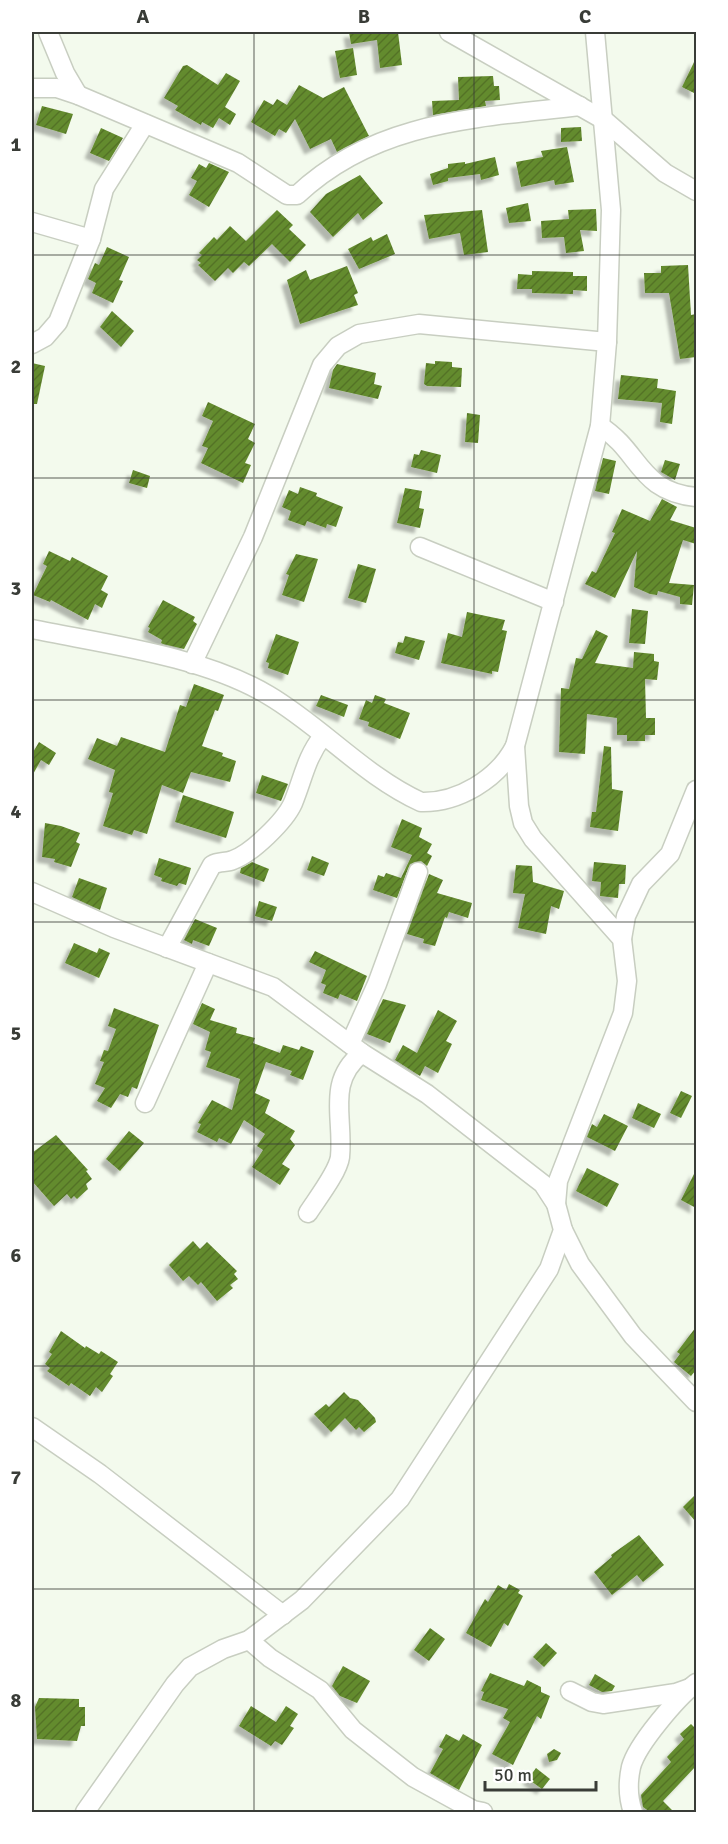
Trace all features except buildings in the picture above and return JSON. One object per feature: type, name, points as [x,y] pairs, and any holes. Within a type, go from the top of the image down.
[{"type":"street","points":[[48,32],[65,73],[78,94]]},
{"type":"street","points":[[449,32],[604,120],[665,173],[696,191]]},
{"type":"street","points":[[32,629],[192,664],[267,694],[323,736],[421,802],[452,799],[477,784],[507,761],[515,746],[554,602],[572,522],[600,426],[608,342],[611,210],[595,32]]},
{"type":"street","points":[[33,90],[57,88],[78,94],[238,163],[292,196],[297,195],[322,171],[388,138],[464,119],[580,106]]},
{"type":"street","points":[[32,344],[45,337],[58,322],[91,239],[104,189],[145,124]]},
{"type":"street","points":[[32,222],[91,239]]},
{"type":"street","points":[[192,664],[253,537],[322,365],[338,346],[359,334],[418,324],[608,342]]},
{"type":"street","points":[[600,426],[627,449],[646,477],[664,488],[696,497]]},
{"type":"street","points":[[420,547],[554,602]]},
{"type":"street","points":[[167,948],[212,865],[220,861],[232,861],[262,841],[292,806],[310,752],[323,736]]},
{"type":"street","points":[[515,746],[519,806],[523,823],[532,839],[622,939]]},
{"type":"street","points":[[556,1204],[558,1181],[623,1013],[627,981],[622,939],[626,916],[641,884],[670,854],[696,790]]},
{"type":"street","points":[[308,1214],[340,1159],[340,1088],[343,1073],[356,1048],[418,872]]},
{"type":"street","points":[[32,892],[52,903]]},
{"type":"street","points":[[32,898],[52,903],[273,987],[356,1048],[428,1094],[543,1184],[556,1204],[563,1230],[580,1264],[633,1336],[696,1402]]},
{"type":"street","points":[[145,1103],[208,963]]},
{"type":"street","points":[[85,1812],[169,1692],[190,1667],[223,1649],[249,1640],[283,1615],[348,1555],[400,1499],[549,1269],[563,1230]]},
{"type":"street","points":[[32,1427],[100,1474],[283,1615]]},
{"type":"street","points":[[249,1640],[270,1658],[320,1690],[353,1730],[413,1777],[473,1810],[483,1812]]},
{"type":"street","points":[[570,1691],[592,1702],[603,1704],[676,1693],[693,1686]]},
{"type":"street","points":[[633,1812],[629,1785],[632,1765],[641,1747],[693,1686]]}]
